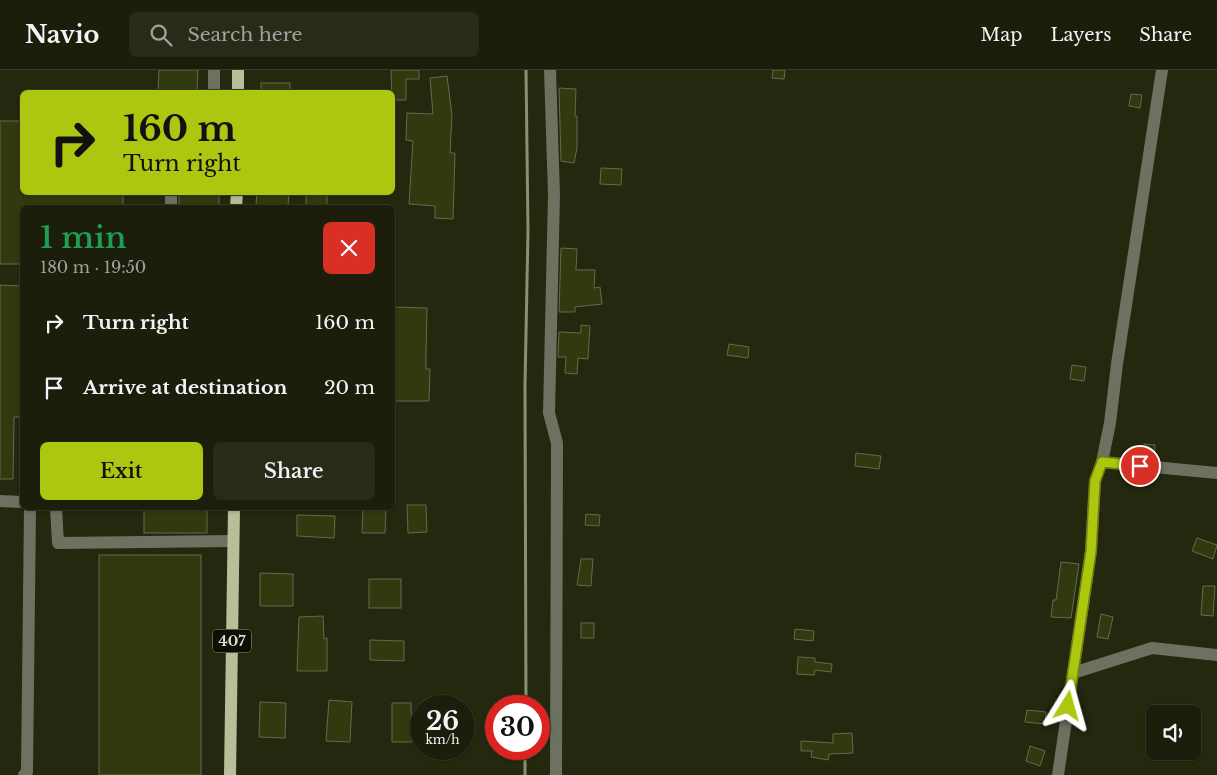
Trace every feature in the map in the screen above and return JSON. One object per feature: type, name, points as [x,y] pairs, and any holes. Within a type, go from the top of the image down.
[{"type":"main road","points":[[238,70],[238,90]]},
{"type":"main road","name":"407","points":[[230,775],[234,510]]},
{"type":"street","points":[[214,70],[214,90]]},
{"type":"street","points":[[550,70],[554,195],[549,414],[557,443],[556,775]]},
{"type":"street","points":[[1058,775],[1091,551],[1095,481],[1102,462],[1110,423],[1117,364],[1162,70]]},
{"type":"street","points":[[1102,462],[1217,473]]},
{"type":"street","points":[[0,501],[20,502]]},
{"type":"street","points":[[24,775],[27,772],[30,510]]},
{"type":"street","points":[[56,510],[58,543],[233,542]]},
{"type":"street","points":[[1073,673],[1152,648],[1217,655]]},
{"type":"building","points":[[159,70],[198,70],[197,90],[158,90]]},
{"type":"building","points":[[391,70],[419,70],[419,79],[406,79],[406,100],[395,100],[395,90],[392,90]]},
{"type":"building","points":[[773,70],[785,70],[784,79],[772,78]]},
{"type":"building","points":[[447,76],[452,115],[450,153],[455,153],[453,219],[435,218],[435,206],[409,204],[413,141],[406,140],[407,113],[433,114],[430,78]]},
{"type":"building","points":[[261,83],[290,83],[290,90],[261,90]]},
{"type":"building","points":[[559,88],[576,89],[577,148],[574,163],[561,161]]},
{"type":"building","points":[[1131,94],[1142,95],[1140,108],[1129,106]]},
{"type":"building","points":[[0,121],[20,121],[20,195],[123,195],[123,205],[20,205],[20,264],[0,264]]},
{"type":"building","points":[[601,168],[622,169],[621,185],[600,184]]},
{"type":"building","points":[[179,195],[219,195],[219,205],[179,205]]},
{"type":"building","points":[[257,195],[289,195],[288,205],[256,205]]},
{"type":"building","points":[[306,195],[327,195],[327,205],[306,205]]},
{"type":"building","points":[[561,248],[577,249],[576,270],[595,270],[594,288],[600,287],[602,304],[575,307],[575,312],[559,312]]},
{"type":"building","points":[[0,285],[20,286],[20,417],[14,417],[13,479],[0,479]]},
{"type":"building","points":[[395,307],[427,308],[426,369],[430,369],[429,401],[395,401]]},
{"type":"building","points":[[581,325],[590,326],[588,359],[578,358],[577,374],[565,373],[566,357],[558,357],[559,332],[581,333]]},
{"type":"building","points":[[729,344],[749,347],[748,358],[727,355]]},
{"type":"building","points":[[1072,365],[1086,367],[1084,381],[1070,379]]},
{"type":"building","points":[[1144,444],[1155,445],[1154,459],[1142,458]]},
{"type":"building","points":[[856,453],[881,456],[879,469],[855,466]]},
{"type":"building","points":[[407,505],[426,505],[427,532],[408,533]]},
{"type":"building","points":[[144,510],[207,510],[207,533],[144,533]]},
{"type":"building","points":[[363,510],[386,510],[385,533],[362,533]]},
{"type":"building","points":[[586,514],[600,515],[599,526],[585,525]]},
{"type":"building","points":[[297,515],[335,516],[334,538],[297,536]]},
{"type":"building","points":[[1197,538],[1217,545],[1213,559],[1192,551]]},
{"type":"building","points":[[99,555],[201,555],[201,775],[99,775]]},
{"type":"building","points":[[581,559],[593,559],[591,586],[577,585]]},
{"type":"building","points":[[1061,562],[1079,564],[1071,618],[1051,617],[1053,600],[1056,600]]},
{"type":"building","points":[[260,573],[293,574],[293,606],[260,606]]},
{"type":"building","points":[[369,579],[401,579],[401,608],[369,608]]},
{"type":"building","points":[[1203,586],[1215,586],[1213,616],[1201,615]]},
{"type":"building","points":[[1101,614],[1113,617],[1108,639],[1097,637]]},
{"type":"building","points":[[323,616],[324,639],[327,638],[327,671],[297,671],[299,617]]},
{"type":"building","points":[[581,623],[594,623],[594,638],[581,638]]},
{"type":"building","points":[[795,629],[814,631],[813,641],[794,639]]},
{"type":"building","points":[[370,640],[404,641],[404,661],[370,660]]},
{"type":"building","points":[[798,657],[815,658],[815,662],[832,664],[831,672],[815,670],[814,675],[797,674]]},
{"type":"building","points":[[329,700],[352,702],[350,742],[326,741]]},
{"type":"building","points":[[260,702],[286,703],[285,738],[259,737]]},
{"type":"building","points":[[392,703],[410,703],[410,742],[392,742]]},
{"type":"building","points":[[1027,710],[1046,712],[1045,724],[1025,722]]},
{"type":"building","points":[[852,733],[853,753],[829,754],[828,760],[811,757],[812,751],[801,751],[801,741],[833,743],[833,734]]},
{"type":"building","points":[[1030,746],[1045,751],[1040,766],[1026,761]]},
{"type":"waterway","points":[[526,70],[528,230],[525,386],[526,695]]},
{"type":"waterway","points":[[525,760],[525,775]]},
{"type":"route","points":[[1068,706],[1091,551],[1095,481],[1102,462],[1140,466]]}]
